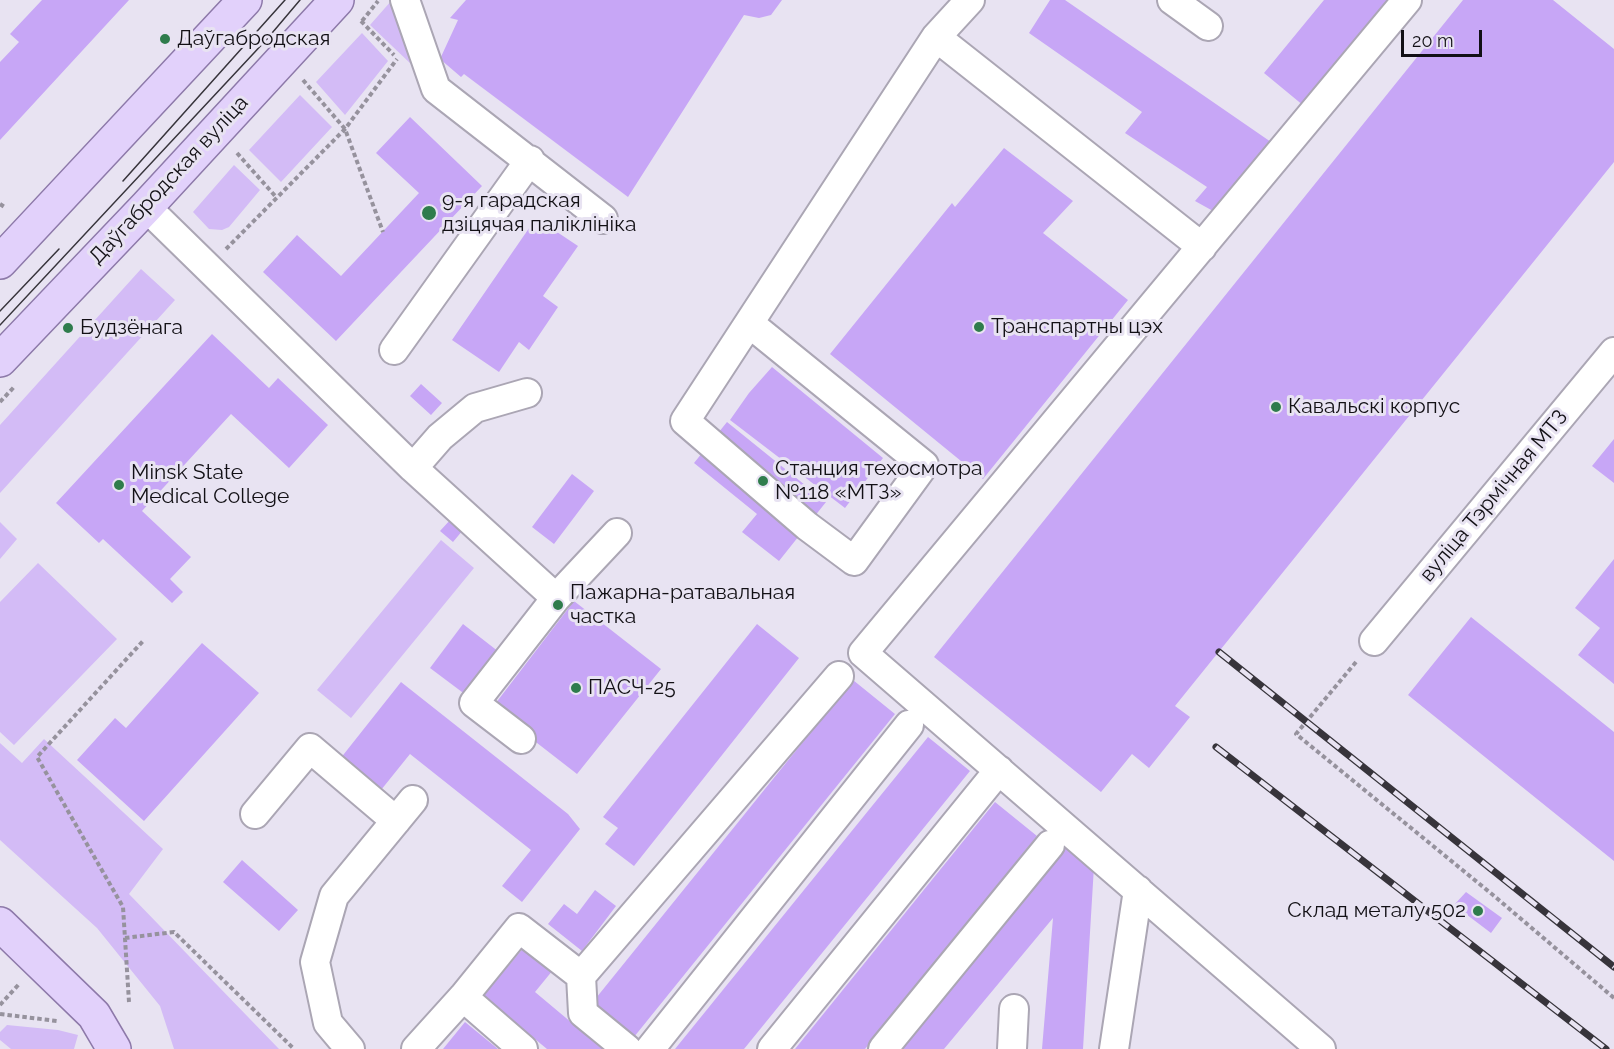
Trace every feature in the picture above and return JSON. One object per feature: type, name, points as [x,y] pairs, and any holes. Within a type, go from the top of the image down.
[{"type":"main road","points":[[0,262],[245,0]]},
{"type":"main road","name":"Даўгабродская вуліца","points":[[0,360],[146,207],[349,10]]},
{"type":"main road","points":[[0,924],[78,1015],[114,1049]]},
{"type":"main road","points":[[78,1015],[95,1040],[93,1049]]},
{"type":"lane","points":[[405,0],[436,89],[603,219]]},
{"type":"lane","points":[[749,323],[924,465],[854,561],[807,526],[685,421],[749,323],[936,37],[970,0]]},
{"type":"lane","points":[[1172,0],[1208,26]]},
{"type":"lane","points":[[1321,1049],[863,653],[1407,0]]},
{"type":"lane","points":[[936,37],[1202,247]]},
{"type":"lane","points":[[394,350],[530,160]]},
{"type":"lane","points":[[146,207],[413,468],[556,598]]},
{"type":"lane","name":"вуліца Тэрмічная МТЗ","points":[[1374,641],[1614,352]]},
{"type":"lane","points":[[413,468],[440,437],[475,408],[527,393]]},
{"type":"lane","points":[[520,739],[474,703],[556,598],[617,533]]},
{"type":"lane","points":[[627,1049],[583,1013],[580,976],[839,676]]},
{"type":"lane","points":[[650,1049],[909,725]]},
{"type":"lane","points":[[255,814],[310,748],[404,810],[334,896],[315,962],[328,1023],[350,1049]]},
{"type":"lane","points":[[772,1049],[999,770]]},
{"type":"lane","points":[[883,1049],[1050,845]]},
{"type":"lane","points":[[1114,1049],[1138,890]]},
{"type":"lane","points":[[416,1049],[463,998],[519,928],[580,976]]},
{"type":"lane","points":[[463,998],[523,1049]]},
{"type":"lane","points":[[1012,1049],[1014,1009]]},
{"type":"path","points":[[349,10],[380,0]]},
{"type":"path","points":[[208,267],[345,129],[397,58]]},
{"type":"path","points":[[302,80],[345,129],[383,232]]},
{"type":"path","points":[[237,152],[276,197]]},
{"type":"path","points":[[0,204],[6,208]]},
{"type":"path","points":[[129,1002],[123,907],[37,757],[143,641]]},
{"type":"path","points":[[1374,641],[1296,734],[1493,895],[1614,998]]},
{"type":"path","points":[[125,938],[174,932],[294,1049]]},
{"type":"path","points":[[0,1005],[25,977]]},
{"type":"path","points":[[0,1014],[56,1022],[78,1015]]},
{"type":"shaded area","points":[[392,0],[412,65],[370,25]]},
{"type":"shaded area","points":[[362,33],[388,61],[345,115],[316,82]]},
{"type":"shaded area","points":[[300,95],[332,127],[281,182],[249,150]]},
{"type":"shaded area","points":[[234,165],[260,190],[229,227],[222,230],[209,229],[193,212]]},
{"type":"shaded area","points":[[141,269],[175,300],[0,493],[0,425]]},
{"type":"shaded area","points":[[0,522],[17,539],[0,559]]},
{"type":"shaded area","points":[[441,540],[474,568],[351,718],[317,690]]},
{"type":"shaded area","points":[[38,563],[117,639],[14,745],[0,732],[0,602]]},
{"type":"shaded area","points":[[44,739],[163,849],[129,894],[279,1049],[174,1049],[160,1006],[97,928],[0,840],[0,743],[22,763]]},
{"type":"shaded area","points":[[7,1025],[58,1030],[78,1035],[74,1049],[11,1049],[0,1040],[0,1032]]},
{"type":"building","points":[[42,0],[129,0],[0,140],[0,62],[19,42],[10,34]]},
{"type":"building","points":[[466,0],[782,0],[771,15],[759,18],[744,15],[628,197],[464,74],[461,77],[440,59],[458,20],[450,18]]},
{"type":"building","points":[[1050,0],[1065,0],[1271,142],[1222,216],[1195,201],[1207,187],[1125,133],[1142,112],[1029,33]]},
{"type":"building","points":[[1324,0],[1390,0],[1304,106],[1264,73]]},
{"type":"building","name":"Кавальскі корпус","points":[[1463,0],[1553,0],[1614,49],[1614,162],[1175,706],[1190,717],[1149,768],[1132,754],[1101,792],[934,657]]},
{"type":"building","name":"9-я гарадская дзіцячая паліклініка","points":[[410,117],[482,186],[336,341],[263,272],[297,235],[341,276],[419,193],[376,153]]},
{"type":"building","name":"Транспартны цэх","points":[[1004,148],[1073,201],[1043,233],[1128,300],[983,479],[830,354],[952,203],[955,207]]},
{"type":"building","points":[[536,218],[578,246],[543,296],[558,307],[529,350],[519,342],[499,372],[452,340]]},
{"type":"building","name":"Minsk State Medical College","points":[[212,334],[269,388],[278,378],[328,425],[289,468],[231,414],[142,511],[191,557],[170,579],[183,592],[172,603],[103,539],[99,543],[56,503]]},
{"type":"building","points":[[772,367],[883,458],[845,508],[730,420],[749,393]]},
{"type":"building","points":[[421,384],[442,403],[431,415],[410,396]]},
{"type":"building","points":[[727,422],[826,502],[779,561],[742,532],[757,514],[694,463]]},
{"type":"building","points":[[1614,439],[1614,483],[1592,466]]},
{"type":"building","points":[[572,474],[594,491],[554,544],[532,527]]},
{"type":"building","points":[[451,519],[463,530],[453,542],[440,531]]},
{"type":"building","points":[[1614,559],[1614,684],[1578,655],[1600,628],[1575,608]]},
{"type":"building","name":"ПАСЧ-25","points":[[574,601],[661,669],[577,774],[492,708]]},
{"type":"building","points":[[1471,617],[1614,732],[1614,861],[1408,695]]},
{"type":"building","points":[[463,624],[499,652],[466,695],[430,668]]},
{"type":"building","points":[[757,624],[799,658],[634,866],[605,844],[618,828],[603,817]]},
{"type":"building","points":[[202,643],[259,693],[144,821],[77,760],[115,718],[126,728]]},
{"type":"building","points":[[853,680],[895,714],[634,1037],[592,1003]]},
{"type":"building","points":[[401,682],[568,814],[580,829],[522,902],[502,886],[531,850],[410,754],[381,790],[340,759]]},
{"type":"building","points":[[928,737],[970,771],[744,1049],[675,1049]]},
{"type":"building","points":[[995,802],[1037,836],[865,1049],[795,1049]]},
{"type":"building","points":[[1065,841],[1094,866],[1083,1049],[1042,1049],[1053,918],[944,1049],[899,1049]]},
{"type":"building","points":[[242,860],[298,910],[279,931],[223,882]]},
{"type":"building","points":[[595,890],[616,906],[582,951],[548,924],[564,904],[577,914]]},
{"type":"building","name":"Склад металу 502","points":[[1466,892],[1502,918],[1491,933],[1454,905]]},
{"type":"building","points":[[525,946],[553,970],[535,992],[603,1049],[547,1049],[483,996]]},
{"type":"building","points":[[465,1022],[498,1049],[443,1049]]},
{"type":"tram line","points":[[123,181],[285,0]]},
{"type":"tram line","points":[[0,325],[267,39],[300,0]]},
{"type":"tram line","points":[[0,311],[59,249]]},
{"type":"railway","points":[[1219,652],[1614,967]]},
{"type":"railway","points":[[1216,747],[1606,1049]]},
{"type":"place","name":"Даўгабродская","points":[[165,39]]},
{"type":"place","name":"9-я гарадская дзіцячая паліклініка","points":[[429,213]]},
{"type":"place","name":"Транспартны цэх","points":[[979,327]]},
{"type":"place","name":"Будзёнага","points":[[68,328]]},
{"type":"place","name":"Кавальскі корпус","points":[[1276,407]]},
{"type":"place","name":"Станция техосмотра №118 «МТЗ»","points":[[763,481]]},
{"type":"place","name":"Minsk State Medical College","points":[[119,485]]},
{"type":"place","name":"Пажарна-ратавальная частка","points":[[558,605]]},
{"type":"place","name":"ПАСЧ-25","points":[[576,688]]},
{"type":"place","name":"Склад металу 502","points":[[1478,911]]}]
